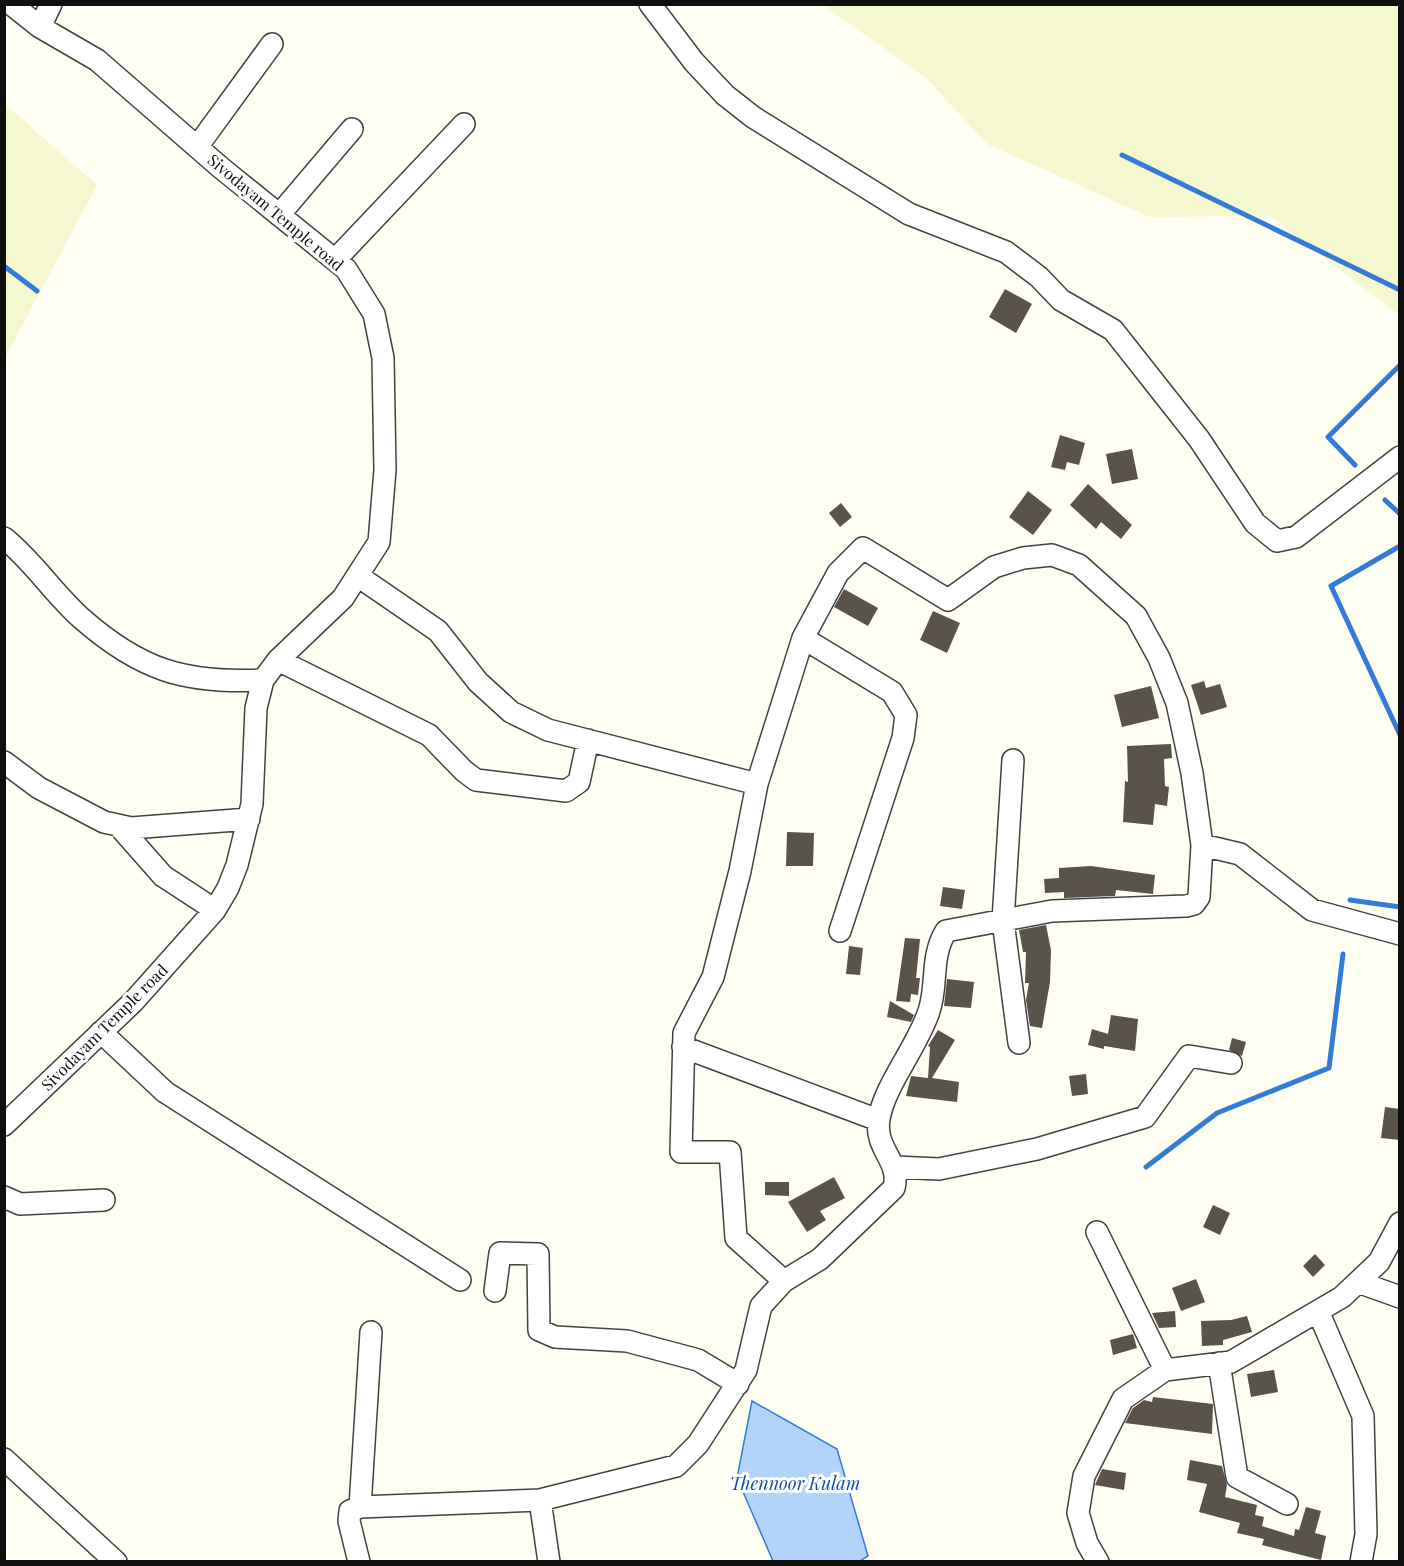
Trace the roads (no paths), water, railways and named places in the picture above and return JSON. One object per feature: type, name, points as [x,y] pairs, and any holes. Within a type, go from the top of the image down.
[{"type":"street","name":"Sivodayam Temple road","points":[[4,1125],[133,1002],[215,910],[228,888],[237,865],[252,804],[256,708],[263,680],[278,660],[343,598],[379,542],[385,470],[383,358],[374,314],[346,269],[197,147],[97,60],[40,27],[11,4]]},
{"type":"street","points":[[40,27],[51,4]]},
{"type":"street","points":[[650,4],[702,70],[725,95],[753,117],[909,214],[1006,252],[1039,277],[1060,300],[1113,330],[1199,439],[1255,523],[1271,538],[1277,541],[1296,537],[1400,457]]},
{"type":"street","points":[[197,147],[272,44]]},
{"type":"street","points":[[335,260],[464,124]]},
{"type":"street","points":[[279,214],[352,129]]},
{"type":"street","points":[[4,538],[81,618],[144,662],[168,673],[204,680],[263,680]]},
{"type":"street","points":[[359,1562],[349,1521],[350,1511],[360,1507],[540,1500],[676,1466],[698,1444],[746,1370],[761,1306],[784,1281],[820,1259],[894,1188],[897,1176],[895,1167],[881,1148],[878,1120],[884,1101],[930,1010],[935,959],[939,943],[946,931],[1052,911],[1186,906],[1194,903],[1199,897],[1202,845],[1192,772],[1177,703],[1159,658],[1136,616],[1079,565],[1052,555],[1023,558],[994,567],[948,600],[864,548],[838,573],[803,639],[757,784],[740,871],[713,977],[684,1033],[683,1047],[681,1152],[730,1152],[736,1238],[784,1281]]},
{"type":"street","points":[[358,576],[438,631],[478,682],[511,712],[548,729],[757,784]]},
{"type":"street","points":[[803,639],[892,692],[906,715],[903,738],[840,931]]},
{"type":"street","points":[[278,660],[429,735],[476,780],[566,791],[579,782],[588,740]]},
{"type":"street","points":[[1013,760],[1003,921],[1019,1043]]},
{"type":"street","points":[[4,762],[39,788],[104,822],[131,828],[249,819]]},
{"type":"street","points":[[118,825],[163,876],[215,910]]},
{"type":"street","points":[[1202,845],[1240,854],[1312,910],[1400,934]]},
{"type":"street","points":[[101,1032],[165,1092],[460,1281]]},
{"type":"street","points":[[683,1047],[878,1120]]},
{"type":"street","points":[[895,1167],[939,1169],[1037,1149],[1146,1117],[1189,1056],[1231,1063]]},
{"type":"street","points":[[4,1197],[20,1204],[104,1200]]},
{"type":"street","points":[[1098,1562],[1087,1543],[1078,1513],[1084,1476],[1123,1399],[1165,1370],[1231,1362],[1342,1297],[1379,1262],[1400,1223]]},
{"type":"street","points":[[1097,1232],[1165,1370]]},
{"type":"street","points":[[495,1291],[500,1253],[538,1254],[539,1330],[555,1337],[627,1341],[698,1360],[738,1384]]},
{"type":"street","points":[[1358,1282],[1400,1297]]},
{"type":"street","points":[[1318,1311],[1363,1416],[1366,1534],[1361,1562]]},
{"type":"street","points":[[360,1507],[371,1332]]},
{"type":"street","points":[[1219,1363],[1238,1477],[1287,1504]]},
{"type":"street","points":[[4,1459],[116,1562]]},
{"type":"street","points":[[540,1500],[549,1562]]},
{"type":"water","name":"Thennoor Kulam","points":[[752,1401],[837,1449],[868,1556],[860,1561],[773,1561],[737,1478]]},
{"type":"waterway","points":[[1122,155],[1400,290]]},
{"type":"waterway","points":[[4,266],[37,291]]},
{"type":"waterway","points":[[1355,465],[1328,437],[1400,365]]},
{"type":"waterway","points":[[1385,500],[1400,514]]},
{"type":"waterway","points":[[1400,546],[1331,586],[1400,735]]},
{"type":"waterway","points":[[1350,900],[1400,907]]},
{"type":"waterway","points":[[1146,1167],[1217,1113],[1329,1068],[1343,954]]}]
